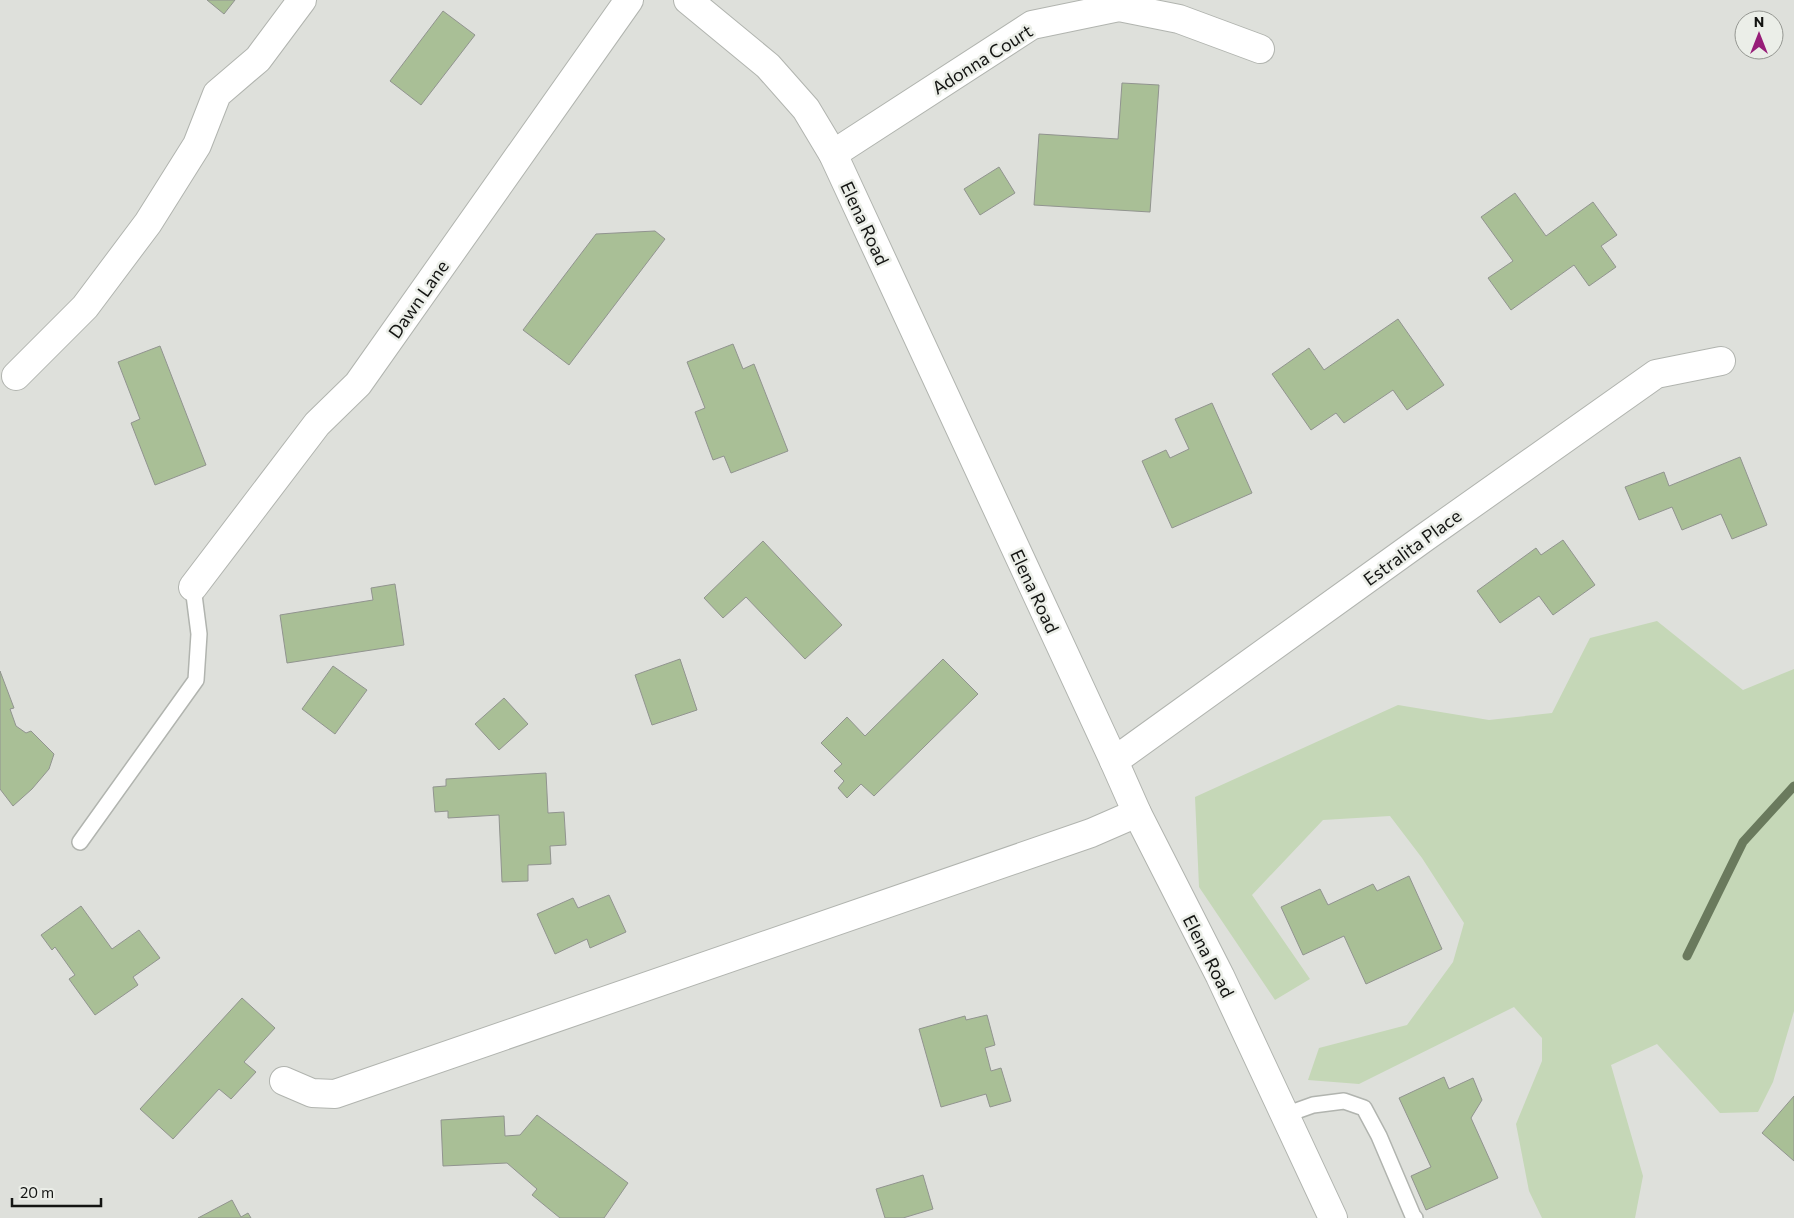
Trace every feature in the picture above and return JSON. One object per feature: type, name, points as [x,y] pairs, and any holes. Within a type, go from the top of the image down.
[{"type":"street","points":[[16,376],[85,307],[148,223],[198,145],[217,94],[258,59],[302,0]]},
{"type":"street","name":"Dawn Lane","points":[[193,587],[317,424],[358,384],[629,0]]},
{"type":"street","name":"Elena Road","points":[[688,0],[768,66],[806,109],[833,154],[1137,813],[1220,976],[1333,1218]]},
{"type":"street","name":"Adonna Court","points":[[833,154],[1032,25],[1119,7],[1179,19],[1260,49]]},
{"type":"street","name":"Estralita Place","points":[[1114,761],[1656,374],[1721,361]]},
{"type":"street","points":[[284,1081],[312,1093],[335,1094],[1091,833],[1137,813]]},
{"type":"lane","points":[[80,842],[196,680],[199,634],[193,587]]},
{"type":"lane","points":[[1285,1115],[1314,1105],[1344,1102],[1364,1108],[1415,1218]]},
{"type":"green space","points":[[1657,621],[1743,690],[1794,669],[1794,1011],[1773,1082],[1758,1112],[1720,1113],[1657,1044],[1611,1065],[1643,1176],[1635,1218],[1542,1218],[1529,1191],[1516,1124],[1542,1061],[1542,1038],[1514,1007],[1359,1084],[1308,1080],[1319,1048],[1407,1025],[1453,962],[1464,923],[1422,858],[1390,816],[1323,820],[1252,895],[1310,979],[1275,1000],[1199,887],[1195,797],[1398,705],[1489,720],[1552,713],[1590,638]]},
{"type":"building","points":[[207,0],[235,0],[224,14]]},
{"type":"building","points":[[443,11],[475,35],[421,105],[390,81]]},
{"type":"building","points":[[1122,83],[1159,85],[1150,212],[1034,205],[1039,134],[1118,139]]},
{"type":"building","points":[[999,167],[1015,193],[980,215],[964,189]]},
{"type":"building","points":[[1515,193],[1546,236],[1593,202],[1617,235],[1601,246],[1616,267],[1589,286],[1574,265],[1511,310],[1488,278],[1513,261],[1481,217]]},
{"type":"building","points":[[655,231],[665,239],[569,365],[523,330],[596,234]]},
{"type":"building","points":[[1398,319],[1444,385],[1407,410],[1393,390],[1344,423],[1336,413],[1311,430],[1272,374],[1309,348],[1324,370]]},
{"type":"building","points":[[733,344],[743,369],[754,364],[788,451],[731,473],[724,456],[713,460],[695,412],[705,408],[687,362]]},
{"type":"building","points":[[160,346],[206,465],[155,485],[131,423],[140,419],[118,362]]},
{"type":"building","points":[[1212,403],[1252,493],[1172,528],[1142,461],[1166,450],[1170,458],[1189,449],[1175,419]]},
{"type":"building","points":[[1740,457],[1767,525],[1732,539],[1721,514],[1682,530],[1672,507],[1639,520],[1625,487],[1664,472],[1669,486]]},
{"type":"building","points":[[1563,540],[1595,585],[1553,615],[1539,596],[1500,623],[1477,591],[1536,548],[1541,555]]},
{"type":"building","points":[[763,541],[842,625],[805,659],[746,597],[723,618],[704,598]]},
{"type":"building","points":[[395,584],[404,645],[287,663],[280,615],[373,600],[371,588]]},
{"type":"building","points":[[680,659],[697,710],[652,725],[635,675]]},
{"type":"building","points":[[943,659],[978,694],[874,796],[861,784],[847,798],[838,788],[844,781],[834,771],[842,764],[821,743],[847,717],[865,736]]},
{"type":"building","points":[[333,666],[367,690],[335,734],[302,709]]},
{"type":"building","points":[[0,671],[14,708],[10,709],[16,726],[26,733],[31,731],[54,754],[49,769],[32,789],[13,806],[0,789]]},
{"type":"building","points":[[504,698],[528,724],[499,750],[475,724]]},
{"type":"building","points":[[546,773],[548,813],[564,812],[566,845],[550,846],[551,864],[528,865],[528,881],[502,882],[499,815],[448,818],[448,811],[435,812],[433,787],[446,786],[446,779]]},
{"type":"building","points":[[1409,876],[1442,949],[1366,984],[1344,936],[1303,955],[1281,907],[1320,889],[1328,905],[1373,884],[1377,891]]},
{"type":"building","points":[[609,895],[626,932],[590,948],[587,939],[555,954],[537,914],[573,898],[578,908]]},
{"type":"building","points":[[81,906],[112,949],[139,930],[160,958],[133,977],[138,985],[95,1015],[69,979],[75,975],[55,947],[52,950],[41,935]]},
{"type":"building","points":[[242,998],[275,1028],[244,1062],[256,1072],[231,1099],[219,1089],[173,1139],[140,1109]]},
{"type":"building","points":[[987,1015],[995,1045],[985,1048],[991,1071],[1001,1068],[1011,1101],[990,1107],[986,1094],[941,1107],[919,1029],[965,1016],[966,1020]]},
{"type":"building","points":[[1444,1077],[1449,1089],[1473,1078],[1482,1100],[1471,1118],[1498,1178],[1426,1210],[1411,1176],[1431,1167],[1399,1098]]},
{"type":"building","points":[[1794,1096],[1794,1161],[1762,1133]]},
{"type":"building","points":[[537,1115],[628,1183],[604,1218],[560,1218],[532,1195],[537,1189],[507,1163],[443,1166],[441,1120],[504,1116],[505,1136],[520,1135]]},
{"type":"building","points":[[923,1175],[933,1209],[903,1218],[885,1218],[876,1189]]},
{"type":"building","points":[[232,1200],[241,1217],[248,1213],[251,1218],[198,1218]]},
{"type":"waterway","points":[[1687,956],[1743,842],[1794,786]]}]
